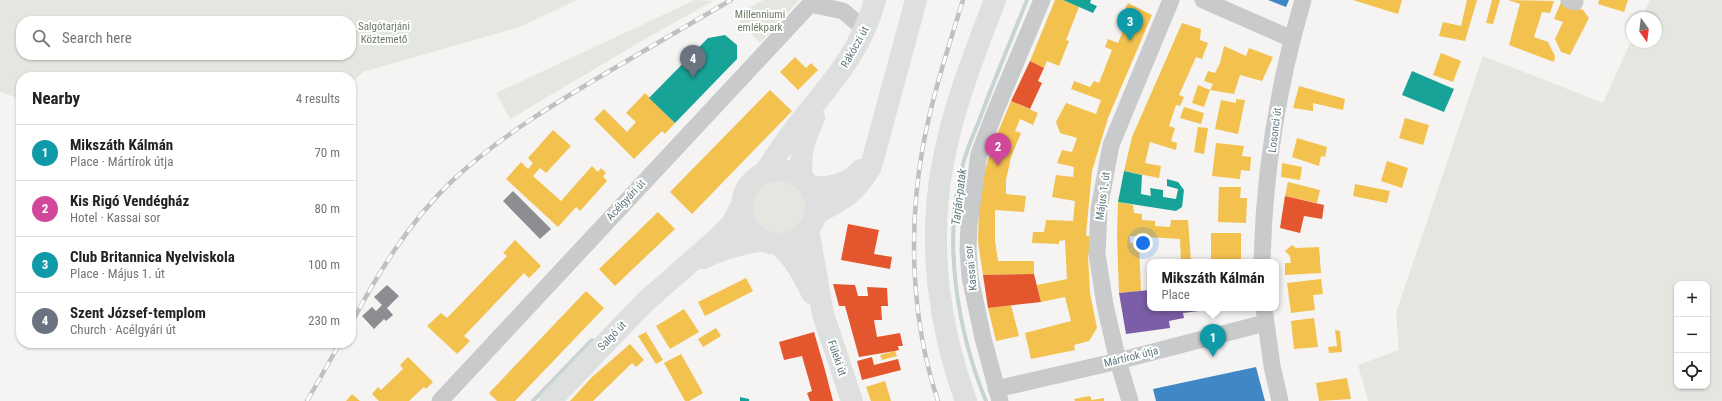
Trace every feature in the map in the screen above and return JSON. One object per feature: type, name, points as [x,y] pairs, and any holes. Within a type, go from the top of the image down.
[{"type":"main road","name":"Rákóczi út","points":[[828,90],[843,70],[866,30],[875,0]]},
{"type":"main road","points":[[677,273],[716,252],[736,245],[794,241],[804,234],[812,221],[861,183],[871,166],[907,27],[916,0]]},
{"type":"main road","points":[[966,401],[951,350],[940,299],[936,258],[937,215],[941,169],[955,111],[995,0]]},
{"type":"main road","points":[[764,173],[800,122],[828,90]]},
{"type":"main road","points":[[823,314],[812,221],[816,201],[800,166],[803,141],[828,90]]},
{"type":"main road","points":[[677,273],[732,224],[741,206],[743,194],[749,184],[764,173],[770,170],[782,169],[794,172],[806,182],[820,188],[833,186],[853,178],[864,167],[878,140]]},
{"type":"main road","points":[[741,206],[743,218],[749,229],[788,253],[802,272],[823,314]]},
{"type":"main road","name":"Salgó út","points":[[550,401],[612,335],[677,273]]},
{"type":"main road","name":"Füleki út","points":[[823,314],[852,401]]},
{"type":"street","name":"Kassai sor","points":[[998,395],[983,338],[970,276],[968,250],[969,225],[979,154],[1042,0]]},
{"type":"street","name":"Május 1. út","points":[[1130,401],[1118,361],[1097,254],[1099,209],[1111,145],[1171,0]]},
{"type":"street","points":[[1203,0],[1292,39]]},
{"type":"street","name":"Losonci út","points":[[1262,259],[1263,236],[1277,109],[1292,39],[1303,0]]},
{"type":"street","points":[[812,2],[843,10],[866,30]]},
{"type":"street","name":"Acélgyári út","points":[[440,401],[812,2]]},
{"type":"street","points":[[1264,315],[1280,401]]},
{"type":"street","name":"Mártírok útja","points":[[998,395],[1118,361],[1264,315]]},
{"type":"green space","name":"Salgótarjáni Köztemető","points":[[0,0],[577,0],[520,27],[363,72],[356,78],[356,72],[16,72],[16,97],[0,92]]},
{"type":"green space","points":[[695,0],[713,1],[652,35],[510,119],[496,93]]},
{"type":"green space","name":"Millenniumi emlékpark","points":[[763,0],[799,0],[760,43],[735,16]]},
{"type":"green space","points":[[1650,0],[1722,0],[1722,401],[1368,401],[1358,365],[1399,350],[1396,313],[1483,56],[1603,103],[1628,48],[1662,48],[1662,12],[1645,12]]},
{"type":"green space","points":[[779,169],[793,172],[805,180],[813,192],[816,206],[813,220],[805,232],[793,240],[779,243],[765,240],[753,232],[745,220],[742,206],[745,192],[753,180],[765,172]]},
{"type":"building: Homes","points":[[1055,0],[1063,0],[1079,7],[1066,40],[1069,41],[1059,66],[1047,61],[1044,68],[1030,61]]},
{"type":"building: Homes","points":[[1353,0],[1402,0],[1398,14]]},
{"type":"building: Homes","points":[[1467,0],[1477,0],[1465,41],[1439,36],[1443,22],[1461,26]]},
{"type":"building: Homes","points":[[1492,0],[1500,0],[1493,24],[1486,23]]},
{"type":"building: Homes","points":[[1508,0],[1554,1],[1550,13],[1542,12],[1534,37],[1548,42],[1555,56],[1554,62],[1509,45],[1520,4]]},
{"type":"building: Homes","points":[[1599,0],[1628,0],[1624,12],[1598,4]]},
{"type":"building: Homes","points":[[1561,2],[1583,10],[1589,18],[1570,55],[1561,52],[1555,39],[1563,22],[1554,19]]},
{"type":"building: Homes","points":[[1128,3],[1152,15],[1108,118],[1092,171],[1086,234],[1089,236],[1090,255],[1088,255],[1090,293],[1097,328],[1089,341],[1074,345],[1075,350],[1031,359],[1025,333],[1071,321],[1065,297],[1041,302],[1037,285],[1067,279],[1065,240],[1059,241],[1059,244],[1032,243],[1033,232],[1044,232],[1046,220],[1073,221],[1075,201],[1052,197],[1056,175],[1073,177],[1074,167],[1057,163],[1062,150],[1072,152],[1077,138],[1060,133],[1056,122],[1066,103],[1096,114],[1101,100],[1071,89],[1074,81],[1090,87],[1094,81],[1099,83],[1112,50],[1105,47],[1108,39],[1118,43],[1125,26],[1118,22]]},
{"type":"building: Homes","points":[[1182,23],[1201,29],[1200,40],[1208,43],[1202,59],[1196,57],[1179,95],[1184,97],[1180,106],[1176,105],[1169,126],[1175,128],[1171,141],[1177,143],[1176,150],[1150,142],[1145,163],[1161,166],[1159,178],[1124,171],[1132,137]]},
{"type":"building: Homes","points":[[1224,46],[1246,56],[1249,48],[1273,57],[1262,81],[1240,75],[1234,94],[1210,90],[1213,84],[1204,81],[1208,71],[1215,73],[1220,63]]},
{"type":"building: Homes","points":[[1441,53],[1461,61],[1453,82],[1433,75]]},
{"type":"building: Homes","points":[[795,57],[806,68],[811,63],[818,70],[798,90],[780,72]]},
{"type":"building: Homes","points":[[1198,85],[1210,90],[1204,107],[1192,103]]},
{"type":"building: Homes","points":[[1299,86],[1345,99],[1343,110],[1313,103],[1313,111],[1293,108]]},
{"type":"building: Homes","points":[[770,90],[792,111],[692,214],[670,192]]},
{"type":"building: Homes","points":[[645,93],[675,123],[665,134],[662,131],[634,159],[594,119],[604,109],[627,132],[636,122],[626,113]]},
{"type":"building: Homes","points":[[1236,99],[1245,100],[1238,134],[1215,129],[1221,100],[1236,103]]},
{"type":"building: Homes","points":[[1011,101],[1038,113],[1033,125],[1020,119],[1015,131],[1021,133],[1011,157],[1006,180],[1006,194],[1026,196],[1024,212],[995,210],[995,241],[998,261],[1034,261],[1034,274],[983,275],[978,242],[979,209],[984,175],[991,149]]},
{"type":"building: Homes","points":[[1184,107],[1204,113],[1201,124],[1180,118]]},
{"type":"building: Homes","points":[[1405,118],[1429,125],[1423,145],[1399,138]]},
{"type":"building: Homes","points":[[1198,127],[1208,128],[1204,154],[1194,152]]},
{"type":"building: Homes","points":[[553,130],[571,146],[546,173],[540,168],[533,176],[561,201],[592,166],[598,172],[601,168],[606,173],[603,176],[607,181],[580,211],[576,207],[558,227],[506,179],[521,162],[528,169],[533,163],[528,158]]},
{"type":"building: Homes","points":[[1297,138],[1327,147],[1325,157],[1321,156],[1319,166],[1292,157]]},
{"type":"building: Homes","points":[[1216,143],[1244,146],[1242,156],[1251,157],[1250,171],[1241,170],[1240,179],[1212,176]]},
{"type":"building: Homes","points":[[1387,161],[1408,168],[1402,188],[1381,181]]},
{"type":"building: Homes","points":[[1282,163],[1302,167],[1300,180],[1281,177]]},
{"type":"building: Homes","points":[[1288,182],[1320,190],[1317,203],[1285,196]]},
{"type":"building: Homes","points":[[1355,184],[1390,191],[1387,203],[1353,196]]},
{"type":"building: Homes","points":[[1219,187],[1241,187],[1240,198],[1247,198],[1246,223],[1218,222]]},
{"type":"building: Homes","points":[[1118,202],[1133,205],[1134,213],[1142,214],[1142,220],[1155,221],[1155,226],[1170,227],[1171,220],[1188,220],[1191,259],[1181,259],[1180,239],[1130,236],[1130,243],[1139,243],[1141,291],[1119,293],[1117,236]]},
{"type":"building: Homes","points":[[658,212],[675,229],[615,286],[599,269]]},
{"type":"building: Homes","points":[[1211,233],[1241,233],[1241,259],[1211,259]]},
{"type":"building: Homes","points":[[515,240],[541,266],[529,278],[524,273],[464,336],[470,341],[457,354],[427,326],[441,313],[447,318],[507,256],[503,253]]},
{"type":"building: Homes","points":[[1292,245],[1296,248],[1319,247],[1321,273],[1285,275],[1285,263],[1291,263],[1290,256],[1285,251]]},
{"type":"building: Homes","points":[[746,278],[753,291],[705,316],[698,302]]},
{"type":"building: Homes","points":[[1321,279],[1323,294],[1313,295],[1315,310],[1291,313],[1287,283]]},
{"type":"building: Homes","points":[[586,291],[604,308],[515,401],[497,401],[489,393]]},
{"type":"building: Homes","points":[[1011,305],[1019,336],[996,341],[988,308]]},
{"type":"building: Homes","points":[[684,309],[699,332],[670,349],[656,326]]},
{"type":"building: Homes","points":[[1314,318],[1318,347],[1294,349],[1291,321]]},
{"type":"building: Homes","points":[[716,328],[721,336],[703,347],[698,339]]},
{"type":"building: Homes","points":[[1335,330],[1340,331],[1342,352],[1329,353],[1328,347],[1337,346]]},
{"type":"building: Homes","points":[[646,332],[663,360],[656,364],[638,336]]},
{"type":"building: Homes","points":[[630,344],[644,360],[636,367],[632,363],[593,401],[570,401],[592,377]]},
{"type":"building: Homes","points":[[895,351],[897,356],[882,360],[880,355]]},
{"type":"building: Homes","points":[[681,354],[703,393],[689,401],[685,401],[664,363]]},
{"type":"building: Homes","points":[[408,357],[433,382],[426,389],[424,387],[409,401],[379,401],[372,394],[378,387],[381,390],[403,369],[400,365]]},
{"type":"building: Homes","points":[[1347,378],[1351,399],[1319,401],[1316,383]]},
{"type":"building: Homes","points":[[885,381],[891,401],[871,401],[866,387]]},
{"type":"building: Homes","points":[[352,394],[360,401],[346,401]]},
{"type":"building: Homes","points":[[1090,396],[1092,401],[1075,401],[1074,399]]},
{"type":"building: Homes","points":[[1104,398],[1104,401],[1092,401],[1092,400]]},
{"type":"building: Shops","points":[[1030,61],[1044,68],[1038,81],[1042,83],[1030,109],[1011,101]]},
{"type":"building: Shops","points":[[1285,196],[1324,205],[1322,219],[1304,216],[1300,233],[1280,228]]},
{"type":"building: Shops","points":[[848,224],[879,230],[874,254],[892,257],[890,269],[841,260]]},
{"type":"building: Shops","points":[[1034,274],[1041,302],[988,308],[983,275]]},
{"type":"building: Shops","points":[[833,284],[855,285],[858,296],[868,296],[867,287],[887,288],[888,306],[881,306],[882,320],[874,320],[877,337],[900,333],[903,346],[898,346],[899,350],[895,351],[859,357],[845,306],[839,306]]},
{"type":"building: Shops","points":[[814,332],[833,401],[810,401],[807,393],[812,391],[802,356],[784,360],[779,342]]},
{"type":"building: Shops","points":[[872,357],[874,365],[898,359],[901,370],[862,380],[857,361]]},
{"type":"building: Offices","points":[[1147,290],[1147,311],[1199,311],[1183,313],[1184,318],[1169,321],[1170,328],[1126,334],[1119,293]]},
{"type":"building: Schools","points":[[1268,0],[1289,0],[1286,7]]},
{"type":"building: Schools","points":[[1256,367],[1265,401],[1156,401],[1153,389]]},
{"type":"building: Public","points":[[1063,0],[1091,0],[1090,3],[1097,6],[1093,13]]},
{"type":"building: Public","points":[[725,35],[737,45],[737,59],[675,123],[649,98],[708,38]]},
{"type":"building: Public","points":[[1412,71],[1454,89],[1444,112],[1402,95]]},
{"type":"building: Public","points":[[1124,171],[1142,175],[1141,194],[1151,196],[1150,188],[1163,190],[1163,197],[1176,199],[1178,189],[1167,186],[1167,179],[1178,182],[1184,190],[1182,207],[1176,211],[1118,202]]},
{"type":"building: Public","points":[[740,397],[749,399],[749,401],[740,401]]},
{"type":"building: Industry","points":[[513,191],[551,229],[540,239],[503,201]]},
{"type":"building: Industry","points":[[387,285],[399,296],[387,308],[393,315],[386,321],[384,319],[374,329],[362,316],[372,307],[376,311],[382,305],[374,297]]},
{"type":"waterway","name":"Tarján-patak","points":[[986,401],[967,344],[960,314],[953,253],[954,222],[957,193],[966,153],[1027,0]]},
{"type":"waterway","points":[[533,401],[592,340]]},
{"type":"railway","points":[[356,315],[383,267],[408,231],[436,197],[470,165],[509,134],[550,107],[731,0]]},
{"type":"railway","points":[[938,401],[922,339],[917,307],[914,242],[915,209],[918,177],[931,109],[963,0]]},
{"type":"railway","points":[[307,401],[337,348]]},
{"type":"place","name":"Club Britannica Nyelviskola","points":[[1130,41]]},
{"type":"place","name":"Szent József-templom","points":[[693,78]]},
{"type":"place","name":"Kis Rigó Vendégház","points":[[998,166]]},
{"type":"place","name":"Mikszáth Kálmán","points":[[1213,357]]}]
